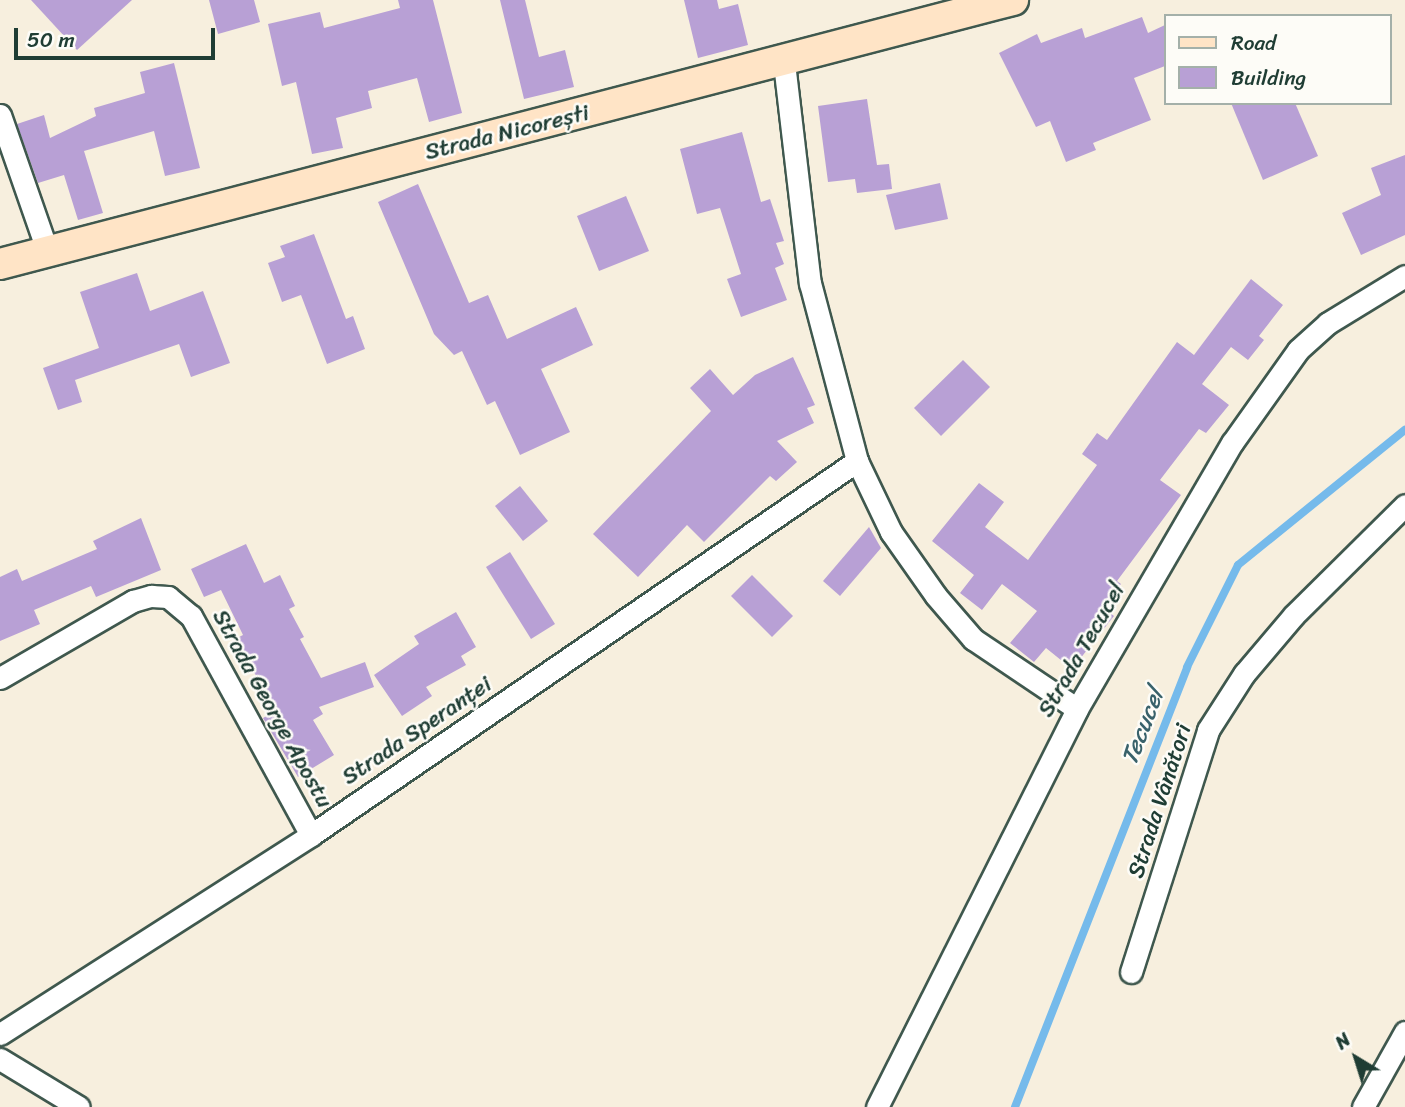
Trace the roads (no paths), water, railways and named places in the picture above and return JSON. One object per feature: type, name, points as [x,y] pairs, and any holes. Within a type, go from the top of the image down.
[{"type":"main road","name":"Strada Nicorești","points":[[0,264],[784,63],[1013,0]]},
{"type":"street","points":[[784,63],[810,283],[857,461],[891,532],[966,631],[1077,709]]},
{"type":"street","points":[[2,129],[47,250]]},
{"type":"street","name":"Strada Tecucel","points":[[877,1107],[1077,709],[1266,390],[1298,349],[1328,323],[1405,276]]},
{"type":"street","name":"Strada Speranței","points":[[0,1034],[311,835],[857,461]]},
{"type":"street","name":"Strada Vânători","points":[[1130,972],[1208,730],[1244,674],[1294,615],[1405,505]]},
{"type":"street","name":"Strada George Apostu","points":[[0,678],[133,601],[151,596],[168,597],[191,616],[311,835]]},
{"type":"street","points":[[1363,1107],[1405,1032]]},
{"type":"street","points":[[0,1059],[79,1107]]},
{"type":"waterway","name":"Tecucel","points":[[1015,1107],[1187,667],[1238,565],[1405,430]]}]
